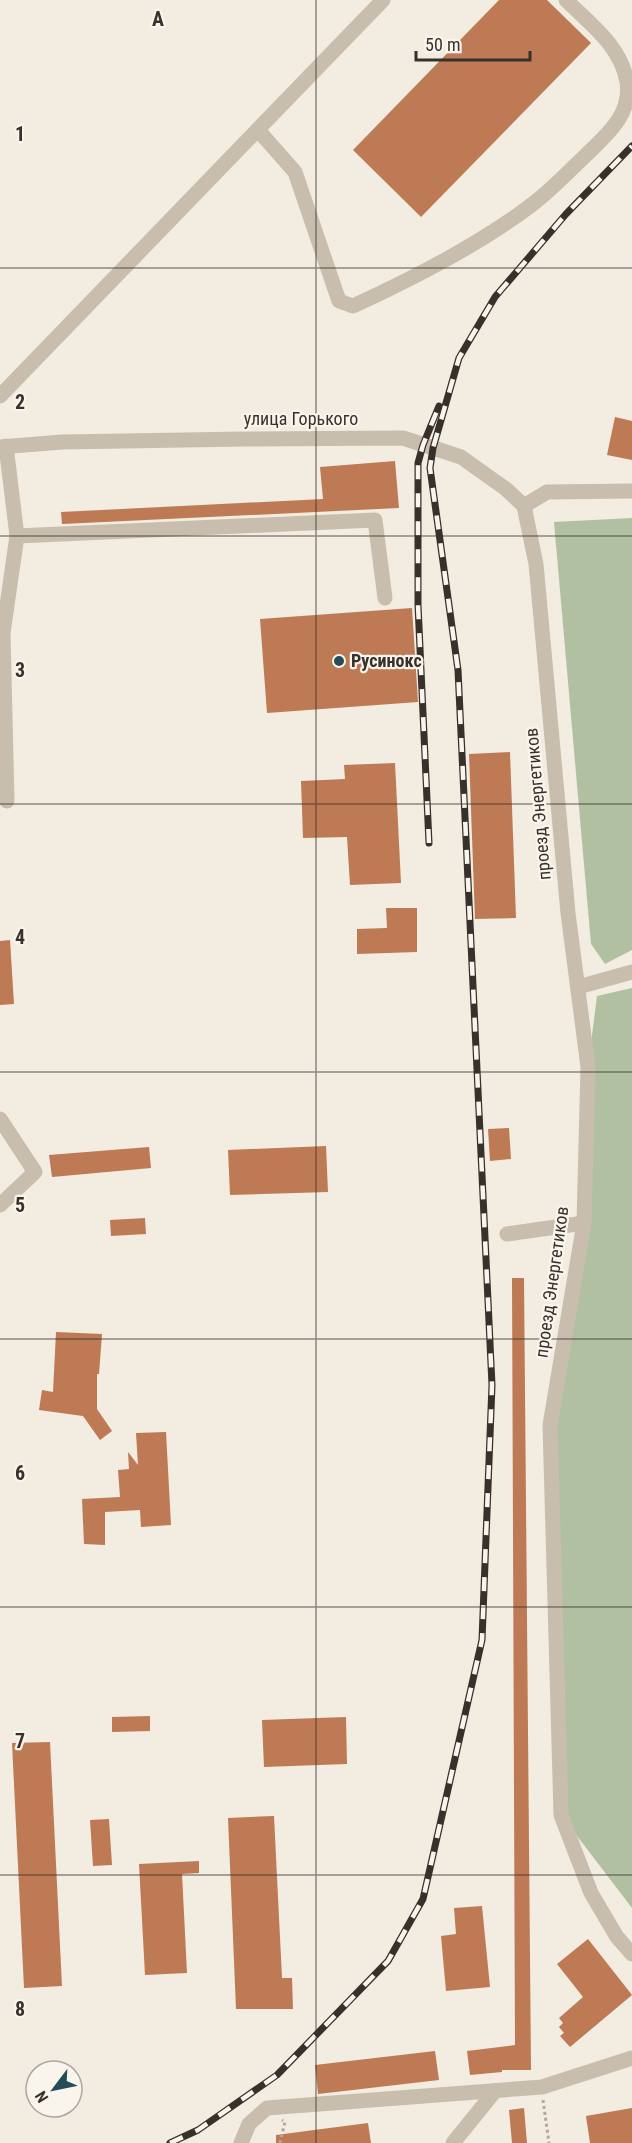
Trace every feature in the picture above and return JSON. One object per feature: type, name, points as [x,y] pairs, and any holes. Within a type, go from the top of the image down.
[{"type":"street","points":[[0,396],[383,0]]},
{"type":"street","points":[[258,129],[295,172],[339,301],[353,306],[415,276],[502,226],[535,202],[619,123],[626,101],[627,83],[614,47],[566,0]]},
{"type":"street","name":"улица Горького","points":[[3,447],[62,442],[403,438],[461,457],[506,489],[524,506]]},
{"type":"street","points":[[3,447],[17,536],[3,633],[7,801]]},
{"type":"street","points":[[524,506],[547,492],[632,491]]},
{"type":"street","name":"проезд Энергетиков","points":[[524,506],[536,564],[568,914],[588,1067],[584,1223],[550,1425],[561,1815],[591,1893],[617,1937],[632,1954]]},
{"type":"street","points":[[17,536],[375,520],[385,598]]},
{"type":"street","points":[[578,987],[632,972]]},
{"type":"street","points":[[0,1119],[35,1172],[0,1205]]},
{"type":"street","points":[[507,1234],[584,1223]]},
{"type":"street","points":[[241,2143],[249,2124],[267,2108],[542,2087],[632,2058]]},
{"type":"street","points":[[453,2143],[495,2091]]},
{"type":"path","points":[[542,2087],[549,2143]]},
{"type":"green space","points":[[632,518],[632,950],[605,964],[591,944],[554,522]]},
{"type":"green space","points":[[632,988],[632,1908],[561,1815],[550,1425],[584,1223],[588,1067],[597,996]]},
{"type":"building","points":[[499,0],[547,0],[591,43],[421,217],[353,150]]},
{"type":"building","points":[[615,417],[632,421],[632,460],[607,455]]},
{"type":"building","points":[[395,461],[399,508],[62,524],[61,512],[323,499],[320,467]]},
{"type":"building","name":"Русинокс","points":[[412,608],[418,702],[267,713],[260,619]]},
{"type":"building","points":[[510,752],[516,918],[475,919],[469,754]]},
{"type":"building","points":[[395,763],[401,883],[350,885],[347,837],[303,838],[301,781],[345,779],[344,765]]},
{"type":"building","points":[[386,908],[417,908],[417,952],[357,954],[357,929],[387,928]]},
{"type":"building","points":[[10,940],[14,1004],[0,1005],[0,941]]},
{"type":"building","points":[[509,1128],[511,1159],[490,1161],[488,1129]]},
{"type":"building","points":[[326,1146],[328,1192],[230,1195],[228,1150]]},
{"type":"building","points":[[149,1147],[151,1168],[52,1177],[49,1155]]},
{"type":"building","points":[[145,1218],[146,1234],[111,1236],[110,1220]]},
{"type":"building","points":[[512,1278],[524,1278],[531,2070],[502,2070],[502,2072],[470,2075],[467,2051],[515,2045]]},
{"type":"building","points":[[56,1332],[102,1334],[99,1374],[97,1374],[97,1409],[112,1431],[100,1440],[83,1416],[39,1410],[42,1390],[53,1392]]},
{"type":"building","points":[[166,1432],[171,1525],[141,1527],[140,1510],[105,1512],[105,1545],[84,1544],[82,1499],[120,1497],[118,1470],[129,1469],[128,1452],[138,1465],[136,1433]]},
{"type":"building","points":[[150,1716],[150,1731],[112,1732],[112,1717]]},
{"type":"building","points":[[346,1717],[347,1764],[264,1767],[262,1720]]},
{"type":"building","points":[[50,1742],[62,1986],[24,1988],[12,1743]]},
{"type":"building","points":[[274,1816],[282,1978],[292,1978],[293,2009],[236,2009],[228,1818]]},
{"type":"building","points":[[109,1819],[112,1865],[93,1866],[90,1820]]},
{"type":"building","points":[[199,1861],[199,1873],[182,1874],[187,1973],[145,1975],[139,1864]]},
{"type":"building","points":[[482,1906],[490,1987],[446,1991],[441,1936],[456,1934],[454,1908]]},
{"type":"building","points":[[588,1939],[632,1995],[570,2047],[560,2036],[564,2033],[559,2027],[563,2023],[559,2018],[583,1997],[557,1964]]},
{"type":"building","points":[[435,2051],[439,2080],[318,2094],[315,2065]]},
{"type":"building","points":[[524,2108],[527,2143],[512,2143],[509,2110]]},
{"type":"building","points":[[632,2108],[632,2143],[590,2143],[586,2116]]},
{"type":"building","points":[[368,2123],[371,2143],[276,2143],[276,2135]]},
{"type":"railway","points":[[170,2143],[198,2130],[277,2075],[388,1961],[423,1899],[482,1640],[492,1385],[458,670],[430,468],[433,448],[459,358],[495,297],[566,214],[632,146]]},
{"type":"railway","points":[[429,843],[418,605],[418,463],[439,406]]},
{"type":"place","name":"Русинокс","points":[[339,661]]}]
